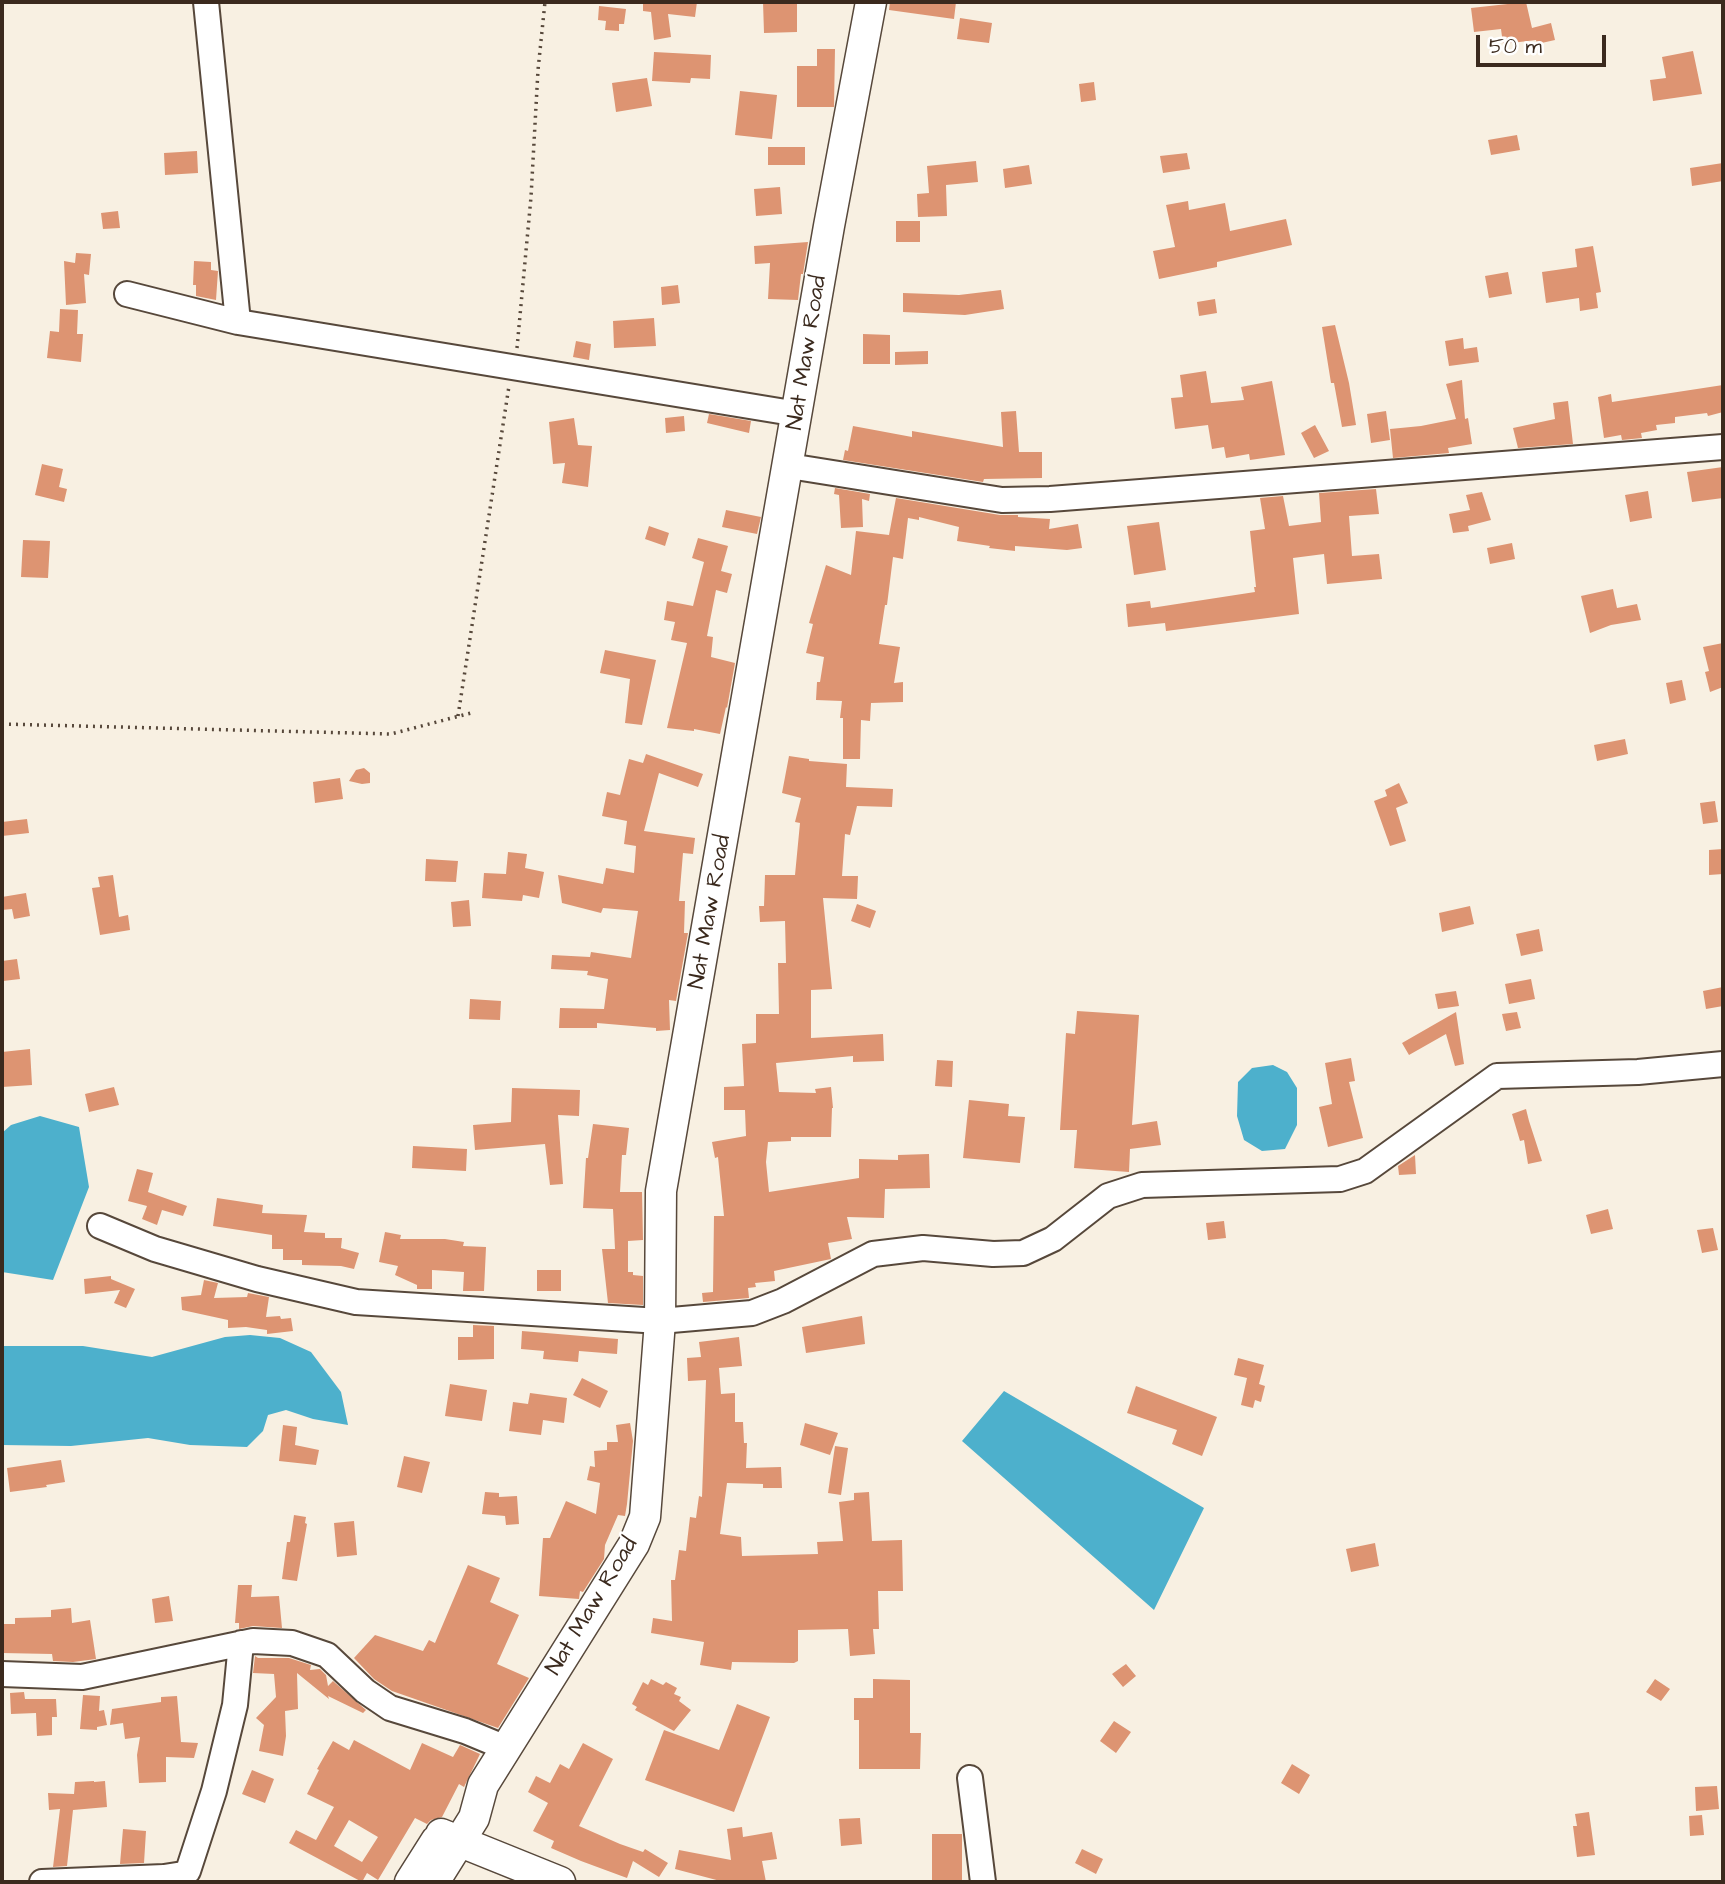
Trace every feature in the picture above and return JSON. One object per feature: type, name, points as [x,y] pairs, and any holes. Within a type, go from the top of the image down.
[{"type":"main road","name":"Nat Maw Road","points":[[434,1882],[450,1838],[457,1808],[483,1786],[634,1544],[645,1517],[660,1321],[662,1191],[829,226],[871,2]]},
{"type":"main road","name":"Nat Maw Road","points":[[410,1882],[450,1838]]},
{"type":"main road","points":[[450,1838],[560,1882]]},
{"type":"street","points":[[206,2],[238,322]]},
{"type":"street","points":[[127,293],[238,322],[514,361],[798,414]]},
{"type":"street","points":[[789,466],[1002,500],[1723,447]]},
{"type":"street","points":[[100,1226],[155,1249],[257,1279],[356,1303],[660,1321],[752,1313],[783,1301],[873,1254],[923,1248],[993,1254],[1023,1253],[1053,1239],[1108,1196],[1142,1185],[1340,1179],[1365,1171],[1497,1076],[1638,1072],[1723,1064]]},
{"type":"street","points":[[2,1674],[82,1677],[253,1641],[292,1643],[327,1656],[365,1691],[390,1708],[466,1731],[506,1748]]},
{"type":"street","points":[[42,1882],[164,1877],[188,1871],[214,1791],[234,1705],[241,1643]]},
{"type":"street","points":[[970,1779],[983,1882]]},
{"type":"path","points":[[458,716],[514,361],[531,197],[538,70],[545,2]]},
{"type":"path","points":[[2,724],[391,734],[471,713]]},
{"type":"water","points":[[1273,1065],[1287,1072],[1297,1088],[1297,1125],[1285,1149],[1262,1151],[1244,1140],[1237,1116],[1238,1082],[1252,1068]]},
{"type":"water","points":[[40,1116],[79,1127],[89,1187],[53,1280],[2,1272],[2,1133],[11,1125]]},
{"type":"water","points":[[250,1335],[280,1338],[311,1352],[341,1392],[348,1425],[313,1419],[286,1410],[268,1415],[263,1431],[247,1447],[190,1445],[148,1438],[71,1446],[2,1445],[2,1346],[83,1346],[152,1357],[225,1337]]},
{"type":"water","points":[[1004,1391],[1204,1508],[1154,1610],[962,1441]]},
{"type":"building","points":[[643,2],[697,2],[695,17],[668,14],[671,37],[654,40],[651,12],[643,11]]},
{"type":"building","points":[[763,2],[797,2],[797,32],[764,33]]},
{"type":"building","points":[[890,2],[956,2],[954,19],[889,10]]},
{"type":"building","points":[[1526,2],[1532,28],[1551,23],[1555,40],[1537,44],[1536,40],[1503,44],[1501,29],[1474,32],[1471,8]]},
{"type":"building","points":[[599,6],[626,9],[624,24],[619,24],[619,31],[605,30],[606,21],[598,20]]},
{"type":"building","points":[[960,18],[992,23],[989,43],[957,39]]},
{"type":"building","points":[[817,49],[835,49],[834,107],[797,107],[797,66],[817,66]]},
{"type":"building","points":[[1693,51],[1702,94],[1653,101],[1650,80],[1666,78],[1662,57]]},
{"type":"building","points":[[654,52],[711,55],[710,79],[691,78],[690,83],[652,81]]},
{"type":"building","points":[[647,78],[652,106],[616,112],[612,83]]},
{"type":"building","points":[[1094,82],[1096,100],[1081,102],[1079,84]]},
{"type":"building","points":[[740,91],[777,95],[772,139],[735,135]]},
{"type":"building","points":[[1517,135],[1520,150],[1491,155],[1488,140]]},
{"type":"building","points":[[768,147],[805,147],[805,165],[768,165]]},
{"type":"building","points":[[197,151],[198,173],[165,175],[164,153]]},
{"type":"building","points":[[1187,153],[1190,169],[1163,173],[1160,156]]},
{"type":"building","points":[[976,161],[978,182],[946,185],[947,216],[918,217],[917,194],[929,193],[927,166]]},
{"type":"building","points":[[1723,163],[1723,181],[1692,186],[1690,168]]},
{"type":"building","points":[[1029,165],[1032,184],[1005,188],[1003,169]]},
{"type":"building","points":[[780,187],[782,214],[756,216],[754,189]]},
{"type":"building","points":[[1188,201],[1189,210],[1225,203],[1230,231],[1286,219],[1292,245],[1217,262],[1217,267],[1159,279],[1153,251],[1175,247],[1166,205]]},
{"type":"building","points":[[118,211],[120,228],[103,229],[101,213]]},
{"type":"building","points":[[896,221],[920,221],[920,242],[896,242]]},
{"type":"building","points":[[808,242],[798,300],[768,299],[770,263],[755,264],[754,246]]},
{"type":"building","points":[[1593,246],[1601,292],[1596,293],[1598,308],[1580,311],[1579,298],[1546,303],[1542,272],[1577,267],[1575,249]]},
{"type":"building","points":[[76,253],[91,254],[89,275],[84,274],[86,303],[66,305],[64,261],[75,263]]},
{"type":"building","points":[[194,261],[211,262],[211,270],[218,271],[216,300],[196,296],[196,285],[193,285]]},
{"type":"building","points":[[1508,272],[1512,294],[1489,298],[1485,276]]},
{"type":"building","points":[[678,285],[680,303],[662,305],[661,287]]},
{"type":"building","points":[[1001,290],[1004,309],[965,315],[903,312],[903,293],[959,295]]},
{"type":"building","points":[[1215,299],[1217,313],[1199,316],[1197,302]]},
{"type":"building","points":[[60,309],[78,310],[77,334],[83,334],[81,362],[47,358],[50,331],[59,332]]},
{"type":"building","points":[[654,318],[656,346],[614,348],[613,321]]},
{"type":"building","points":[[1335,325],[1356,425],[1342,427],[1334,383],[1331,383],[1322,327]]},
{"type":"building","points":[[863,334],[890,335],[890,364],[863,364]]},
{"type":"building","points":[[1463,338],[1464,349],[1477,347],[1479,362],[1449,366],[1445,341]]},
{"type":"building","points":[[576,341],[591,344],[589,360],[573,357]]},
{"type":"building","points":[[928,351],[928,364],[895,365],[895,352]]},
{"type":"building","points":[[1206,371],[1211,403],[1244,400],[1241,387],[1272,381],[1285,455],[1250,460],[1249,454],[1226,458],[1224,447],[1212,449],[1208,425],[1175,429],[1171,398],[1183,397],[1180,375]]},
{"type":"building","points":[[1462,380],[1465,419],[1468,418],[1472,444],[1448,448],[1449,453],[1393,458],[1390,429],[1456,419],[1446,384]]},
{"type":"building","points":[[1723,385],[1723,412],[1708,416],[1707,413],[1675,417],[1675,423],[1656,425],[1657,430],[1641,433],[1642,438],[1622,440],[1621,435],[1604,438],[1598,397],[1611,394],[1612,402]]},
{"type":"building","points":[[1568,401],[1573,444],[1518,448],[1513,428],[1555,419],[1553,403]]},
{"type":"building","points":[[1016,411],[1019,452],[1042,452],[1042,478],[984,479],[983,482],[843,460],[845,450],[848,451],[853,426],[912,437],[912,431],[1003,447],[1001,412]]},
{"type":"building","points":[[1386,411],[1390,440],[1371,443],[1367,414]]},
{"type":"building","points":[[709,414],[751,421],[749,433],[707,423]]},
{"type":"building","points":[[684,416],[685,431],[666,433],[665,418]]},
{"type":"building","points":[[574,418],[578,445],[592,446],[588,487],[562,483],[565,463],[553,464],[549,422]]},
{"type":"building","points":[[1315,425],[1329,451],[1314,458],[1301,433]]},
{"type":"building","points":[[42,464],[63,469],[59,487],[67,489],[64,502],[35,495]]},
{"type":"building","points":[[1723,467],[1723,498],[1692,502],[1687,472]]},
{"type":"building","points":[[835,488],[870,494],[869,501],[862,499],[863,527],[841,528],[839,495],[834,494]]},
{"type":"building","points":[[1376,489],[1379,514],[1349,516],[1352,556],[1379,554],[1382,579],[1327,584],[1324,554],[1293,558],[1299,614],[1166,631],[1165,623],[1128,627],[1126,604],[1150,601],[1151,608],[1255,592],[1250,531],[1265,529],[1260,498],[1283,496],[1289,526],[1321,522],[1319,493]]},
{"type":"building","points":[[1648,491],[1652,518],[1630,522],[1625,495]]},
{"type":"building","points":[[1482,492],[1491,520],[1468,526],[1469,531],[1453,533],[1449,514],[1470,510],[1466,495]]},
{"type":"building","points":[[896,498],[1000,515],[1050,519],[1049,529],[1078,524],[1082,548],[1067,550],[1015,546],[1015,551],[989,548],[990,546],[957,541],[959,527],[919,517],[919,520],[908,518],[903,559],[893,557],[879,644],[900,647],[894,683],[903,682],[903,702],[871,703],[870,721],[861,720],[860,759],[843,759],[843,718],[840,718],[842,701],[816,700],[817,682],[820,682],[824,657],[806,653],[813,624],[809,623],[826,565],[851,575],[856,531],[889,535]]},
{"type":"building","points":[[726,510],[761,517],[757,534],[722,527]]},
{"type":"building","points":[[1159,522],[1166,570],[1134,575],[1127,526]]},
{"type":"building","points":[[649,526],[669,533],[665,546],[645,539]]},
{"type":"building","points":[[698,538],[728,546],[721,571],[732,574],[727,593],[716,590],[707,636],[713,637],[711,657],[735,663],[720,734],[667,728],[687,643],[671,640],[675,622],[664,620],[667,601],[693,606],[704,562],[692,558]]},
{"type":"building","points":[[23,540],[50,541],[48,578],[21,577]]},
{"type":"building","points":[[1512,543],[1515,559],[1490,564],[1487,548]]},
{"type":"building","points":[[1613,589],[1617,608],[1637,604],[1641,620],[1611,625],[1590,633],[1581,596]]},
{"type":"building","points":[[1723,643],[1723,687],[1710,692],[1705,672],[1709,671],[1703,647]]},
{"type":"building","points":[[605,650],[656,660],[642,725],[625,723],[630,679],[600,673]]},
{"type":"building","points":[[1682,680],[1686,700],[1670,704],[1666,683]]},
{"type":"building","points":[[1625,739],[1628,754],[1597,761],[1594,745]]},
{"type":"building","points":[[646,754],[703,774],[698,787],[659,773],[644,831],[695,838],[693,854],[683,853],[679,901],[685,901],[684,933],[688,933],[676,1001],[669,1000],[670,1030],[656,1031],[656,1028],[597,1023],[597,1028],[559,1028],[560,1008],[604,1009],[608,979],[587,975],[588,971],[551,969],[552,955],[590,957],[591,952],[631,958],[638,911],[603,908],[601,913],[562,903],[558,875],[603,884],[606,868],[634,873],[636,846],[624,844],[627,821],[602,816],[607,792],[620,795],[629,759],[643,763]]},
{"type":"building","points":[[789,756],[809,761],[847,764],[846,787],[893,789],[892,807],[857,806],[850,835],[845,834],[842,876],[858,876],[857,899],[823,898],[832,989],[811,990],[811,1038],[883,1034],[884,1061],[853,1062],[853,1056],[776,1063],[779,1092],[816,1093],[815,1089],[831,1087],[833,1108],[831,1137],[791,1137],[791,1141],[768,1142],[766,1162],[769,1192],[859,1178],[859,1159],[898,1160],[898,1155],[929,1154],[930,1188],[885,1189],[884,1218],[847,1217],[852,1239],[828,1243],[831,1259],[774,1271],[775,1281],[755,1283],[756,1287],[748,1288],[749,1298],[703,1302],[702,1293],[713,1292],[714,1216],[724,1216],[718,1157],[715,1158],[712,1142],[746,1136],[745,1110],[724,1110],[724,1087],[744,1086],[742,1044],[756,1043],[756,1014],[779,1014],[778,963],[786,963],[785,921],[760,922],[759,906],[764,906],[765,875],[795,875],[800,823],[795,822],[801,798],[782,793]]},
{"type":"building","points":[[364,768],[370,773],[370,783],[349,781],[356,770]]},
{"type":"building","points":[[340,778],[343,799],[315,803],[313,782]]},
{"type":"building","points":[[1399,783],[1408,803],[1396,808],[1406,841],[1390,846],[1374,801],[1387,796],[1385,790]]},
{"type":"building","points":[[1715,801],[1718,822],[1703,824],[1700,803]]},
{"type":"building","points":[[27,819],[29,833],[2,836],[2,822]]},
{"type":"building","points":[[1723,849],[1723,874],[1709,875],[1709,850]]},
{"type":"building","points":[[508,852],[527,854],[525,868],[544,872],[539,898],[523,895],[522,901],[482,898],[484,873],[506,874]]},
{"type":"building","points":[[426,859],[458,861],[456,882],[425,881]]},
{"type":"building","points":[[113,875],[119,917],[128,915],[130,930],[100,935],[92,888],[100,887],[98,877]]},
{"type":"building","points":[[26,893],[30,916],[14,919],[12,909],[2,910],[2,897]]},
{"type":"building","points":[[469,900],[471,926],[453,927],[451,902]]},
{"type":"building","points":[[857,904],[876,911],[870,928],[851,921]]},
{"type":"building","points":[[1470,906],[1474,924],[1442,932],[1439,913]]},
{"type":"building","points":[[1539,929],[1543,951],[1521,956],[1516,934]]},
{"type":"building","points":[[17,959],[20,979],[3,981],[2,961]]},
{"type":"building","points":[[1531,979],[1535,999],[1509,1004],[1505,984]]},
{"type":"building","points":[[1723,987],[1723,1006],[1706,1009],[1703,991]]},
{"type":"building","points":[[1456,991],[1459,1006],[1438,1009],[1435,994]]},
{"type":"building","points":[[470,999],[501,1001],[500,1020],[469,1019]]},
{"type":"building","points":[[1077,1011],[1139,1015],[1132,1125],[1157,1121],[1161,1145],[1130,1149],[1129,1172],[1074,1168],[1077,1130],[1060,1130],[1066,1033],[1075,1034]]},
{"type":"building","points":[[1456,1012],[1464,1064],[1455,1066],[1446,1034],[1409,1055],[1402,1043]]},
{"type":"building","points":[[1517,1012],[1521,1028],[1506,1031],[1502,1014]]},
{"type":"building","points":[[30,1049],[32,1085],[2,1087],[2,1052]]},
{"type":"building","points":[[1351,1058],[1355,1081],[1349,1082],[1363,1138],[1328,1147],[1319,1107],[1332,1104],[1325,1063]]},
{"type":"building","points":[[937,1060],[953,1061],[952,1087],[935,1086]]},
{"type":"building","points":[[114,1087],[119,1105],[89,1112],[85,1094]]},
{"type":"building","points":[[512,1088],[580,1090],[579,1116],[558,1115],[563,1184],[550,1185],[545,1144],[475,1150],[473,1125],[511,1122]]},
{"type":"building","points":[[969,1100],[1009,1104],[1008,1116],[1025,1117],[1020,1163],[963,1158]]},
{"type":"building","points":[[1526,1109],[1542,1161],[1528,1164],[1524,1140],[1520,1141],[1512,1114]]},
{"type":"building","points":[[593,1124],[629,1128],[626,1155],[622,1155],[620,1192],[642,1192],[643,1240],[628,1241],[628,1272],[643,1276],[643,1305],[608,1303],[602,1249],[615,1249],[613,1209],[583,1208],[586,1158]]},
{"type":"building","points":[[413,1146],[467,1149],[466,1171],[412,1168]]},
{"type":"building","points":[[1415,1155],[1416,1174],[1399,1175],[1398,1166]]},
{"type":"building","points":[[137,1169],[153,1173],[148,1192],[187,1206],[183,1216],[162,1210],[157,1225],[142,1219],[147,1206],[128,1201]]},
{"type":"building","points":[[217,1198],[263,1205],[262,1213],[307,1215],[304,1232],[325,1233],[325,1238],[342,1238],[341,1248],[359,1253],[354,1269],[302,1265],[302,1260],[283,1260],[283,1249],[272,1249],[272,1235],[213,1226]]},
{"type":"building","points":[[1608,1209],[1613,1229],[1591,1234],[1586,1215]]},
{"type":"building","points":[[1224,1221],[1226,1238],[1208,1240],[1206,1223]]},
{"type":"building","points":[[1713,1228],[1718,1250],[1702,1253],[1697,1230]]},
{"type":"building","points":[[385,1232],[401,1235],[400,1239],[445,1239],[464,1242],[463,1246],[486,1247],[484,1291],[463,1291],[464,1272],[432,1270],[432,1289],[417,1289],[417,1285],[395,1275],[398,1266],[379,1262]]},
{"type":"building","points":[[537,1270],[561,1270],[561,1291],[537,1291]]},
{"type":"building","points":[[111,1276],[111,1279],[135,1289],[126,1308],[114,1303],[120,1290],[85,1294],[84,1279]]},
{"type":"building","points":[[204,1280],[218,1283],[214,1298],[247,1297],[248,1293],[269,1297],[266,1317],[291,1318],[293,1331],[267,1334],[267,1330],[228,1328],[228,1320],[182,1310],[181,1297],[201,1295]]},
{"type":"building","points":[[862,1316],[865,1344],[806,1353],[802,1327]]},
{"type":"building","points":[[473,1325],[494,1326],[494,1359],[458,1360],[458,1337],[473,1337]]},
{"type":"building","points":[[522,1331],[618,1339],[617,1354],[579,1351],[578,1362],[543,1359],[544,1351],[521,1349]]},
{"type":"building","points":[[739,1337],[742,1366],[719,1368],[721,1394],[735,1393],[735,1422],[743,1422],[744,1443],[747,1443],[746,1468],[781,1467],[782,1488],[763,1488],[763,1484],[727,1483],[720,1534],[741,1537],[742,1556],[818,1554],[817,1542],[843,1541],[839,1502],[854,1500],[854,1493],[869,1492],[872,1541],[902,1540],[903,1591],[878,1591],[879,1629],[873,1629],[875,1654],[850,1656],[848,1629],[798,1630],[798,1661],[732,1662],[731,1670],[700,1665],[704,1642],[651,1633],[653,1618],[672,1621],[671,1580],[675,1580],[679,1550],[686,1551],[690,1517],[696,1518],[699,1496],[702,1497],[706,1380],[688,1381],[687,1358],[701,1357],[699,1342]]},
{"type":"building","points":[[1238,1358],[1264,1365],[1259,1384],[1265,1386],[1261,1402],[1255,1400],[1253,1408],[1241,1405],[1247,1378],[1234,1375]]},
{"type":"building","points":[[582,1378],[608,1391],[600,1408],[573,1395]]},
{"type":"building","points":[[450,1384],[487,1390],[482,1421],[445,1416]]},
{"type":"building","points":[[1136,1386],[1217,1417],[1202,1456],[1172,1444],[1177,1430],[1127,1413]]},
{"type":"building","points":[[530,1393],[567,1398],[564,1423],[543,1420],[541,1435],[509,1431],[513,1402],[528,1404]]},
{"type":"building","points":[[630,1423],[633,1441],[625,1516],[618,1515],[605,1545],[604,1559],[583,1592],[580,1591],[579,1599],[539,1596],[543,1538],[550,1538],[566,1501],[596,1514],[600,1483],[587,1480],[590,1466],[595,1467],[594,1451],[607,1450],[607,1442],[618,1442],[616,1425]]},
{"type":"building","points":[[805,1423],[838,1433],[830,1455],[800,1445]]},
{"type":"building","points":[[283,1425],[297,1427],[295,1445],[319,1450],[316,1465],[279,1461]]},
{"type":"building","points":[[835,1446],[848,1448],[841,1495],[828,1493]]},
{"type":"building","points":[[404,1456],[430,1462],[422,1493],[397,1487]]},
{"type":"building","points":[[61,1460],[65,1482],[10,1492],[7,1468]]},
{"type":"building","points":[[485,1492],[499,1493],[499,1497],[517,1496],[519,1524],[506,1525],[505,1516],[482,1514]]},
{"type":"building","points":[[294,1515],[306,1517],[307,1524],[297,1581],[282,1579]]},
{"type":"building","points":[[354,1521],[357,1555],[337,1557],[334,1523]]},
{"type":"building","points":[[1375,1543],[1379,1566],[1351,1572],[1346,1549]]},
{"type":"building","points":[[468,1565],[500,1578],[490,1602],[519,1615],[497,1664],[529,1678],[498,1728],[392,1691],[374,1679],[354,1658],[375,1635],[423,1651],[429,1640],[435,1643]]},
{"type":"building","points":[[238,1585],[252,1585],[251,1597],[279,1596],[282,1628],[253,1626],[239,1629],[239,1623],[235,1623]]},
{"type":"building","points":[[169,1596],[173,1621],[155,1623],[152,1599]]},
{"type":"building","points":[[71,1608],[72,1623],[90,1620],[96,1659],[53,1661],[52,1654],[2,1653],[2,1624],[15,1624],[15,1618],[51,1617],[51,1610]]},
{"type":"building","points":[[255,1656],[289,1658],[311,1665],[310,1670],[320,1669],[326,1675],[328,1686],[333,1681],[366,1710],[363,1713],[328,1696],[329,1699],[297,1673],[298,1709],[285,1711],[286,1736],[283,1756],[259,1751],[264,1725],[256,1718],[276,1697],[274,1674],[253,1673]]},
{"type":"building","points":[[1126,1664],[1136,1676],[1123,1687],[1112,1674]]},
{"type":"building","points":[[651,1679],[677,1688],[674,1694],[681,1697],[679,1701],[691,1710],[674,1731],[635,1710],[637,1707],[632,1704],[643,1682],[648,1685]]},
{"type":"building","points":[[873,1679],[910,1680],[910,1733],[921,1733],[920,1769],[859,1769],[859,1720],[854,1720],[854,1698],[873,1698]]},
{"type":"building","points":[[1655,1679],[1670,1689],[1661,1701],[1646,1692]]},
{"type":"building","points":[[24,1692],[25,1699],[56,1699],[57,1717],[52,1717],[52,1735],[37,1736],[36,1713],[11,1714],[10,1693]]},
{"type":"building","points":[[83,1695],[100,1696],[99,1711],[104,1710],[107,1725],[97,1727],[97,1730],[80,1729]]},
{"type":"building","points":[[177,1696],[181,1742],[198,1743],[194,1758],[166,1757],[166,1782],[139,1783],[137,1755],[140,1737],[125,1739],[123,1723],[110,1725],[112,1709],[161,1702],[161,1697]]},
{"type":"building","points":[[737,1704],[770,1717],[734,1812],[645,1780],[664,1730],[719,1750]]},
{"type":"building","points":[[1114,1721],[1131,1732],[1116,1753],[1100,1741]]},
{"type":"building","points":[[354,1740],[410,1770],[422,1743],[453,1757],[460,1745],[480,1754],[464,1787],[459,1784],[442,1817],[427,1824],[415,1818],[378,1880],[367,1873],[362,1882],[289,1843],[296,1830],[316,1840],[334,1807],[307,1794],[333,1741],[349,1750]],"holes":[[[349,1820],[378,1837],[362,1862],[334,1846]]]},
{"type":"building","points":[[583,1743],[613,1759],[579,1826],[620,1844],[643,1852],[645,1849],[668,1863],[659,1877],[633,1861],[627,1878],[551,1848],[554,1841],[533,1831],[548,1803],[528,1792],[536,1776],[550,1783],[560,1764],[569,1769]]},
{"type":"building","points":[[1292,1764],[1310,1775],[1299,1794],[1281,1783]]},
{"type":"building","points":[[252,1770],[274,1779],[265,1803],[242,1794]]},
{"type":"building","points":[[105,1781],[107,1807],[73,1810],[67,1866],[53,1867],[60,1809],[49,1810],[48,1793],[74,1794],[75,1782]]},
{"type":"building","points":[[1717,1786],[1719,1809],[1696,1811],[1695,1787]]},
{"type":"building","points":[[1589,1812],[1595,1855],[1577,1857],[1573,1826],[1577,1826],[1575,1814]]},
{"type":"building","points":[[1702,1815],[1704,1835],[1690,1836],[1689,1816]]},
{"type":"building","points":[[860,1818],[862,1844],[841,1846],[839,1819]]},
{"type":"building","points":[[742,1827],[743,1837],[772,1832],[777,1859],[762,1861],[766,1882],[724,1882],[675,1869],[679,1850],[731,1860],[727,1829]]},
{"type":"building","points":[[123,1829],[146,1831],[144,1863],[120,1864]]},
{"type":"building","points":[[932,1834],[962,1834],[962,1882],[932,1882]]},
{"type":"building","points":[[1082,1849],[1103,1859],[1096,1874],[1075,1863]]}]
